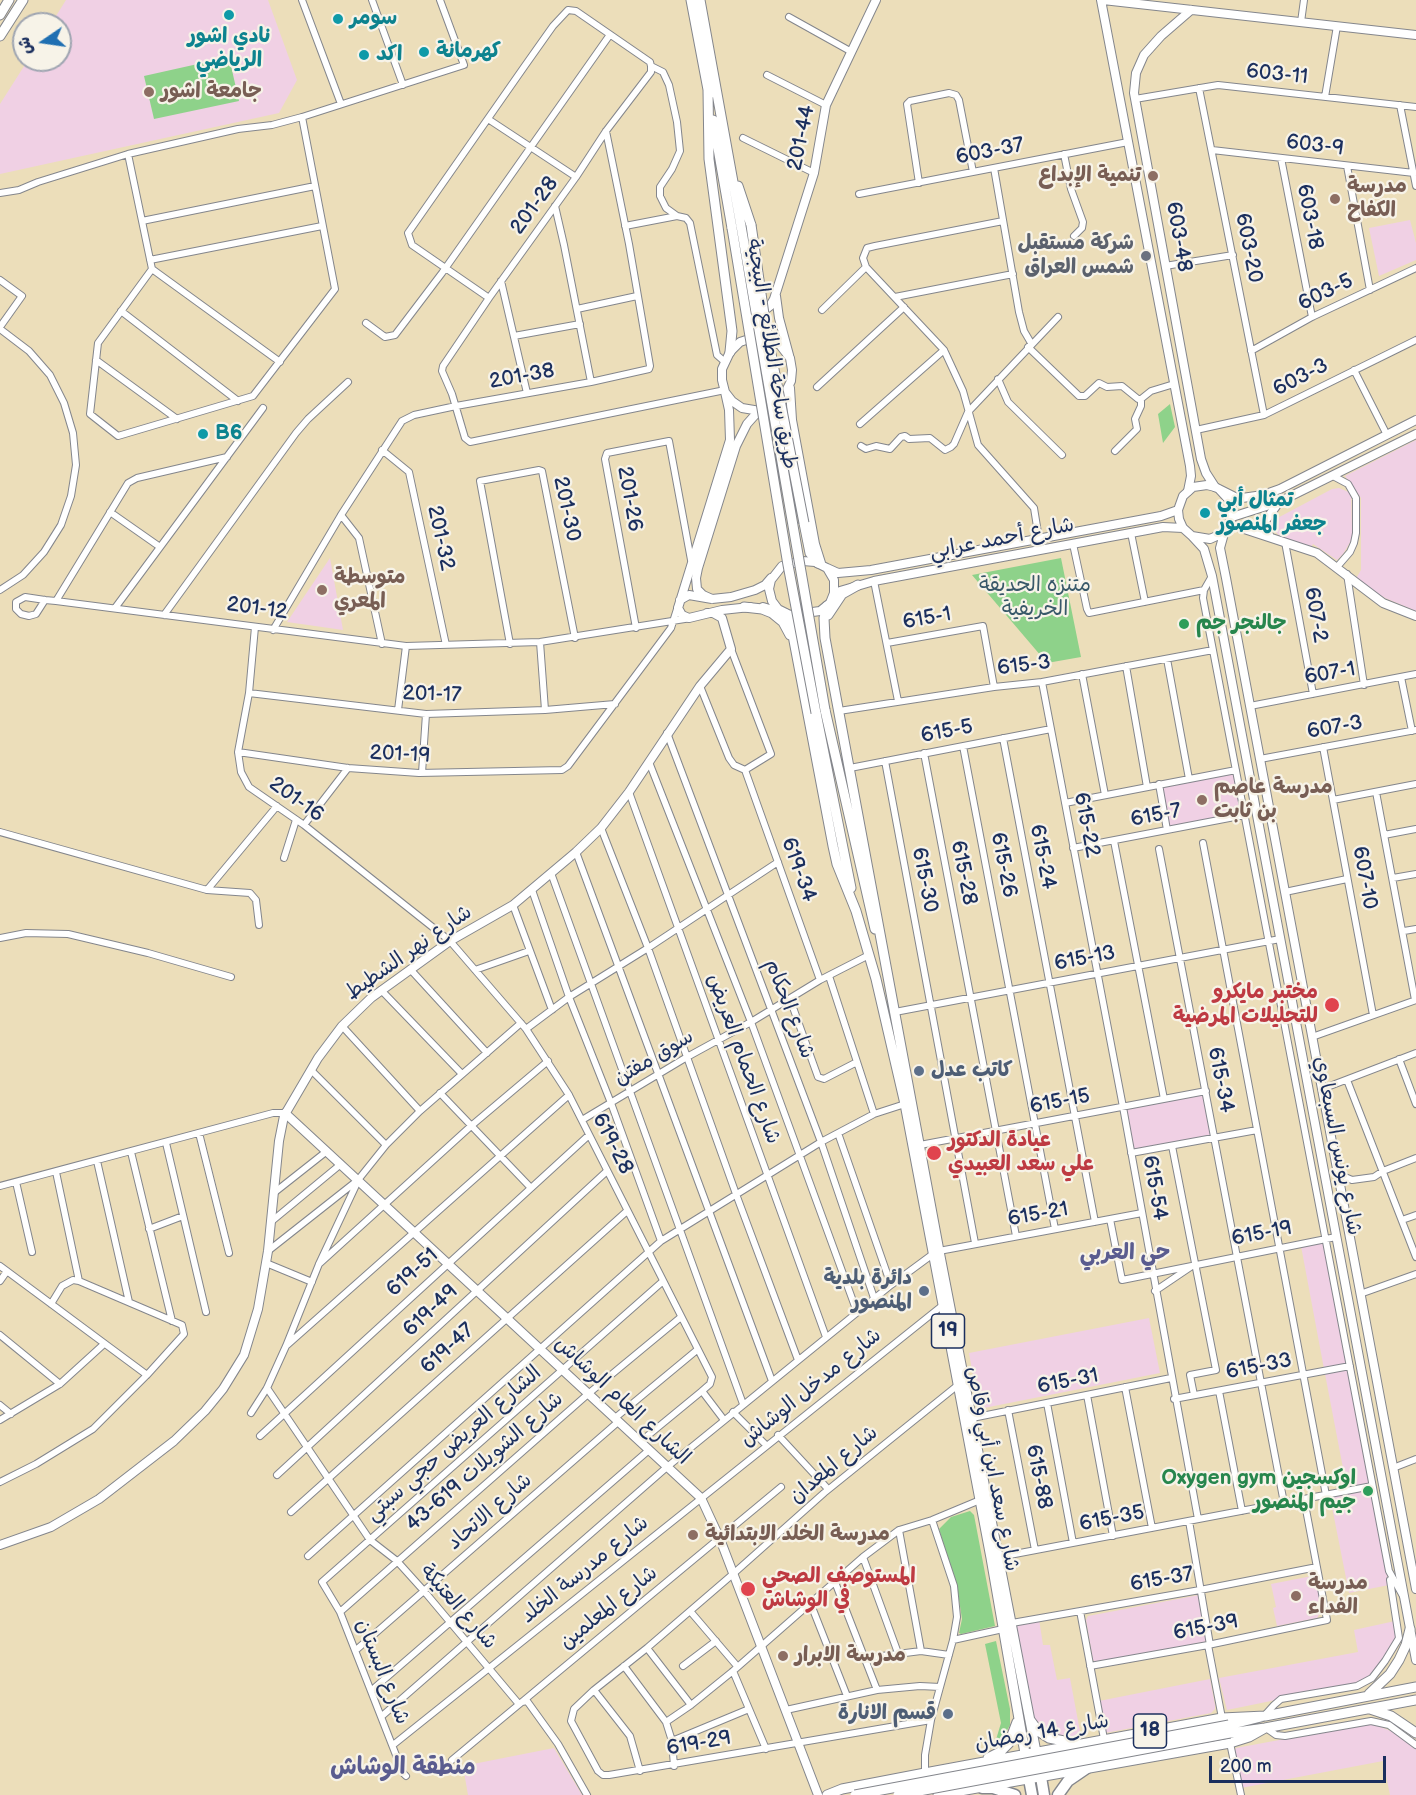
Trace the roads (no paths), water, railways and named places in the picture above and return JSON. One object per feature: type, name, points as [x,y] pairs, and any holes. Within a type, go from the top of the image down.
[{"type":"highway","points":[[1058,1795],[1068,1781],[1082,1768]]},
{"type":"highway","points":[[1032,1795],[1035,1776]]},
{"type":"highway","points":[[1035,1776],[1044,1795]]},
{"type":"highway","points":[[982,1788],[993,1788],[1015,1795]]},
{"type":"main road","points":[[0,15],[9,0]]},
{"type":"main road","points":[[0,36],[23,0]]},
{"type":"main road","name":"طريق ساحة الطلائع - البيجية","points":[[691,0],[708,90],[741,227]]},
{"type":"main road","name":"طريق ساحة الطلائع - البيجية","points":[[700,0],[741,227],[821,712]]},
{"type":"main road","points":[[708,90],[709,159],[731,321],[730,351]]},
{"type":"main road","points":[[741,227],[766,328],[810,553],[832,575],[835,585],[824,618],[825,638],[891,989]]},
{"type":"main road","points":[[693,618],[682,615],[679,602],[730,440],[730,420],[722,375],[724,362],[730,351],[740,342],[752,337],[765,337],[776,341],[790,358],[791,411],[815,544],[819,561],[823,566]]},
{"type":"main road","points":[[712,599],[697,589],[696,578],[736,446],[751,419],[779,401],[791,381]]},
{"type":"main road","points":[[725,391],[732,401],[742,408],[753,411],[765,410]]},
{"type":"main road","points":[[1416,420],[1280,489],[1263,495],[1242,498],[1217,488],[1200,485],[1183,496],[1178,510],[1179,519],[1183,528],[1192,536],[1210,539],[1229,524],[1279,502],[1416,434]]},
{"type":"main road","points":[[1217,488],[1230,501],[1229,524]]},
{"type":"main road","name":"شارع أحمد عرابي","points":[[823,566],[838,573],[856,572],[1161,516],[1178,510]]},
{"type":"main road","name":"شارع يونس السبعاوي","points":[[1229,524],[1220,548],[1416,1589]]},
{"type":"main road","name":"شارع أحمد عرابي","points":[[829,603],[840,591],[874,581],[1163,527],[1183,528]]},
{"type":"main road","name":"شارع يونس السبعاوي","points":[[1192,536],[1204,549],[1212,576],[1416,1660]]},
{"type":"main road","points":[[815,544],[822,557],[833,567],[846,572],[856,572]]},
{"type":"main road","points":[[679,602],[689,595],[712,599],[731,597],[755,590],[765,585],[779,568],[790,563],[812,561],[823,566]]},
{"type":"main road","points":[[775,573],[770,584],[770,597],[774,605],[786,614],[791,626],[837,864],[856,911]]},
{"type":"main road","points":[[825,638],[825,623],[832,607],[846,590],[858,585]]},
{"type":"main road","points":[[786,614],[820,611],[829,603]]},
{"type":"main road","points":[[725,626],[726,614],[740,607],[762,609],[780,620],[790,634],[796,653]]},
{"type":"main road","name":"201-12","points":[[693,618],[740,607],[765,607],[786,614]]},
{"type":"main road","points":[[707,614],[717,615],[723,621],[731,650]]},
{"type":"main road","name":"شارع نهر الشطيط","points":[[0,1545],[44,1530],[88,1507],[159,1454],[200,1417],[227,1384],[243,1355],[255,1321],[268,1251],[279,1141],[285,1113],[311,1070],[342,1026],[360,1007],[450,941],[513,904],[532,890],[601,828],[629,792],[700,686],[731,650]]},
{"type":"main road","points":[[821,712],[856,911]]},
{"type":"main road","points":[[821,712],[891,989]]},
{"type":"main road","name":"شارع سعد ابن أبي وقاص","points":[[856,911],[882,1001],[972,1418],[999,1557],[1023,1716],[1025,1757]]},
{"type":"main road","name":"شارع سعد ابن أبي وقاص","points":[[891,989],[920,1145],[943,1305],[980,1500],[1008,1626]]},
{"type":"main road","points":[[1325,1177],[1338,1174]]},
{"type":"main road","points":[[1366,1696],[1379,1686],[1399,1660],[1410,1629]]},
{"type":"main road","name":"شارع 14 رمضان","points":[[827,1795],[842,1789],[978,1763],[1036,1755],[1222,1718],[1265,1716],[1416,1687]]},
{"type":"main road","name":"شارع 14 رمضان","points":[[1230,1729],[1265,1728],[1416,1700]]},
{"type":"main road","points":[[1368,1709],[1391,1716],[1416,1733]]},
{"type":"main road","points":[[978,1763],[1005,1748],[1013,1738],[1023,1716],[1049,1738],[1078,1746]]},
{"type":"main road","name":"شارع سعد ابن أبي وقاص","points":[[1023,1716],[1036,1755]]},
{"type":"main road","name":"شارع 14 رمضان","points":[[1230,1729],[1265,1716]]},
{"type":"main road","name":"شارع 14 رمضان","points":[[938,1795],[1230,1743],[1249,1737],[1265,1728]]},
{"type":"main road","points":[[855,1795],[1230,1729]]},
{"type":"main road","points":[[898,1795],[1230,1729]]},
{"type":"street","points":[[302,0],[341,104]]},
{"type":"street","points":[[372,0],[403,85]]},
{"type":"street","points":[[0,193],[19,190],[128,154],[302,117],[464,65],[440,0]]},
{"type":"street","name":"201-44","points":[[752,337],[758,334],[760,315],[771,304],[777,289],[814,173],[826,105],[876,0]]},
{"type":"street","points":[[1102,0],[1416,35]]},
{"type":"street","name":"603-48","points":[[1102,0],[1190,471],[1188,491]]},
{"type":"street","points":[[1301,22],[1304,0]]},
{"type":"street","points":[[489,298],[412,245],[408,233],[547,34],[568,10],[576,11],[609,36],[650,62],[651,66],[663,72],[669,85],[677,122],[680,151],[660,187],[660,196],[666,208],[677,216]]},
{"type":"street","name":"603-48","points":[[1191,10],[1161,36],[1144,55],[1135,80],[1135,99],[1203,466],[1217,488]]},
{"type":"street","points":[[789,17],[850,51]]},
{"type":"street","points":[[1325,97],[1337,26]]},
{"type":"street","points":[[366,323],[386,337],[395,334],[446,268],[609,36]]},
{"type":"street","name":"201-28","points":[[456,406],[442,371],[443,366],[606,131],[651,72],[651,66]]},
{"type":"street","points":[[767,75],[826,105]]},
{"type":"street","name":"603-11","points":[[1135,99],[1218,85],[1416,107]]},
{"type":"street","name":"603-20","points":[[1199,88],[1264,415]]},
{"type":"street","points":[[919,183],[907,104],[910,101],[949,93],[956,95],[959,100],[973,172]]},
{"type":"street","points":[[1400,105],[1416,186]]},
{"type":"street","points":[[152,269],[98,343],[90,414],[118,436],[253,396],[334,290],[302,117]]},
{"type":"street","points":[[1124,120],[1138,117]]},
{"type":"street","points":[[488,119],[576,177]]},
{"type":"street","points":[[577,309],[637,296],[606,131]]},
{"type":"street","points":[[743,138],[814,173]]},
{"type":"street","name":"603-37","points":[[859,194],[1128,141]]},
{"type":"street","name":"603-9","points":[[1212,150],[1413,173]]},
{"type":"street","points":[[128,154],[152,269],[280,362]]},
{"type":"street","points":[[1064,154],[1071,189],[1083,222],[1082,228],[1074,236]]},
{"type":"street","name":"603-18","points":[[1281,158],[1312,317]]},
{"type":"street","points":[[1347,166],[1370,290]]},
{"type":"street","points":[[994,168],[1021,322],[1030,345],[1079,396],[1085,396],[1099,383],[1107,387],[1122,386],[1141,399]]},
{"type":"street","points":[[142,221],[315,186]]},
{"type":"street","points":[[555,206],[591,382]]},
{"type":"street","points":[[625,226],[677,216],[686,218],[692,226],[717,355],[724,362]]},
{"type":"street","points":[[1003,220],[869,247],[863,255],[866,267],[944,350],[963,391],[978,445],[1034,508],[1039,538]]},
{"type":"street","points":[[150,261],[322,226]]},
{"type":"street","points":[[1166,266],[1233,255]]},
{"type":"street","points":[[822,310],[866,267]]},
{"type":"street","name":"603-5","points":[[1251,351],[1312,317],[1416,268]]},
{"type":"street","points":[[895,297],[1013,274]]},
{"type":"street","points":[[0,280],[22,296],[0,328],[29,351],[50,375],[64,403],[73,433],[76,465],[71,496],[61,525],[44,552],[23,575],[0,591]]},
{"type":"street","points":[[501,281],[527,393]]},
{"type":"street","name":"201-44","points":[[777,289],[777,311],[790,358]]},
{"type":"street","points":[[1156,292],[1170,289]]},
{"type":"street","name":"201-38","points":[[382,450],[402,421],[414,415],[649,369],[637,296]]},
{"type":"street","points":[[817,387],[904,307]]},
{"type":"street","points":[[121,311],[238,401]]},
{"type":"street","points":[[861,446],[867,449],[876,446],[890,449],[901,437],[905,436],[909,439],[930,438],[945,450],[954,444],[968,412],[1058,317]]},
{"type":"street","points":[[514,336],[580,324]]},
{"type":"street","name":"603-3","points":[[1196,430],[1264,415],[1416,340]]},
{"type":"street","points":[[860,424],[944,350]]},
{"type":"street","points":[[96,360],[177,419]]},
{"type":"street","points":[[1354,370],[1387,435]]},
{"type":"street","points":[[998,379],[1008,402],[1062,455]]},
{"type":"street","points":[[164,615],[296,433],[348,382]]},
{"type":"street","points":[[1141,399],[1151,391],[1174,384]]},
{"type":"street","points":[[456,406],[465,438],[470,442],[725,391]]},
{"type":"street","points":[[1115,451],[1137,429],[1135,419],[1141,406],[1141,399]]},
{"type":"street","points":[[115,608],[263,408]]},
{"type":"street","name":"201-26","points":[[636,628],[605,459],[607,453],[669,441],[692,561]]},
{"type":"street","points":[[273,630],[382,450]]},
{"type":"street","name":"201-32","points":[[382,450],[409,472],[446,645]]},
{"type":"street","points":[[56,601],[125,487],[132,480],[227,457]]},
{"type":"street","name":"201-30","points":[[510,644],[480,481],[540,470],[575,638]]},
{"type":"street","points":[[1333,476],[1350,487],[1356,498],[1354,543],[1350,552],[1337,567]]},
{"type":"street","points":[[1270,536],[1263,524],[1279,502]]},
{"type":"street","points":[[110,512],[160,547]]},
{"type":"street","points":[[341,515],[359,538],[381,644]]},
{"type":"street","points":[[1229,524],[1317,553],[1383,603],[1416,616]]},
{"type":"street","points":[[1131,533],[1145,602]]},
{"type":"street","name":"607-2","points":[[1285,542],[1313,693]]},
{"type":"street","points":[[1073,544],[1089,613],[1204,590]]},
{"type":"street","points":[[1347,574],[1364,685]]},
{"type":"street","points":[[1212,576],[1204,590],[1203,598],[1389,1571],[1399,1638],[1372,1678],[1357,1686],[1281,1699],[1265,1716]]},
{"type":"street","points":[[874,581],[898,701]]},
{"type":"street","name":"201-12","points":[[45,600],[36,614],[29,616],[21,614],[16,609],[16,602],[19,598],[25,597],[406,646],[540,642],[693,618]]},
{"type":"street","points":[[615,704],[673,622],[679,602]]},
{"type":"street","name":"615-1","points":[[887,643],[983,626],[994,687]]},
{"type":"street","name":"201-16","points":[[255,627],[249,693],[238,752],[242,772],[249,787],[304,825],[450,941]]},
{"type":"street","points":[[540,642],[545,710]]},
{"type":"street","points":[[398,710],[406,646]]},
{"type":"street","points":[[700,686],[729,758],[734,765],[745,770],[771,754],[731,650]]},
{"type":"street","name":"615-3","points":[[839,711],[994,687],[1042,682],[1213,650]]},
{"type":"street","points":[[1167,658],[1189,779]]},
{"type":"street","points":[[1126,666],[1147,787]]},
{"type":"street","points":[[1082,674],[1105,795]]},
{"type":"street","name":"607-1","points":[[1250,706],[1416,674]]},
{"type":"street","points":[[1401,677],[1414,731]]},
{"type":"street","name":"615-22","points":[[1042,682],[1122,1107]]},
{"type":"street","name":"201-17","points":[[249,693],[426,714],[545,710],[615,704]]},
{"type":"street","name":"201-19","points":[[238,752],[348,768],[422,773],[562,770],[568,766],[615,704]]},
{"type":"street","points":[[422,773],[426,714]]},
{"type":"street","name":"615-5","points":[[850,768],[1051,729]]},
{"type":"street","name":"607-3","points":[[1260,759],[1414,731]]},
{"type":"street","name":"شارع الحكام","points":[[667,733],[821,1142],[874,1299]]},
{"type":"street","name":"615-24","points":[[1003,738],[1095,1222]]},
{"type":"street","name":"615-26","points":[[963,746],[1055,1229]]},
{"type":"street","name":"607-10","points":[[1323,747],[1372,1015]]},
{"type":"street","name":"615-28","points":[[924,753],[1016,1236]]},
{"type":"street","name":"615-30","points":[[885,761],[975,1243]]},
{"type":"street","points":[[649,762],[751,1022],[857,1312]]},
{"type":"street","points":[[304,825],[348,768]]},
{"type":"street","name":"619-34","points":[[745,770],[820,980]]},
{"type":"street","name":"615-7","points":[[1065,803],[1236,770]]},
{"type":"street","points":[[1159,784],[1167,830]]},
{"type":"street","points":[[1332,800],[1416,784]]},
{"type":"street","name":"شارع الحمام العريض","points":[[629,792],[826,1337]]},
{"type":"street","points":[[1312,1037],[1416,1000],[1376,792]]},
{"type":"street","points":[[207,890],[277,806]]},
{"type":"street","name":"615-7","points":[[1073,849],[1245,815]]},
{"type":"street","points":[[284,858],[296,820]]},
{"type":"street","points":[[601,828],[648,948],[798,1360]]},
{"type":"street","points":[[1384,835],[1416,829]]},
{"type":"street","points":[[0,832],[207,890],[250,893],[256,900],[259,925]]},
{"type":"street","points":[[1114,841],[1164,1099]]},
{"type":"street","points":[[1203,843],[1326,1495]]},
{"type":"street","name":"615-34","points":[[1159,849],[1284,1503]]},
{"type":"street","points":[[576,852],[772,1381]]},
{"type":"street","points":[[526,1029],[569,997],[778,862]]},
{"type":"street","points":[[551,873],[743,1404]]},
{"type":"street","points":[[1393,878],[1416,874]]},
{"type":"street","points":[[1285,892],[1347,879]]},
{"type":"street","points":[[532,890],[569,997],[611,1103],[660,1241]]},
{"type":"street","points":[[513,904],[552,1010]]},
{"type":"street","points":[[1404,932],[1416,929]]},
{"type":"street","points":[[0,938],[26,933],[68,934],[148,953],[231,977]]},
{"type":"street","name":"615-13","points":[[896,1012],[1280,939]]},
{"type":"street","name":"619-28","points":[[450,941],[526,1029],[569,1095],[712,1381],[702,1391]]},
{"type":"street","points":[[475,970],[529,951]]},
{"type":"street","name":"سوق مفتن","points":[[582,1120],[820,980],[869,955]]},
{"type":"street","points":[[410,969],[487,1053]]},
{"type":"street","points":[[829,975],[874,1114]]},
{"type":"street","points":[[381,990],[462,1073]]},
{"type":"street","points":[[789,999],[818,1077],[824,1079],[857,1062]]},
{"type":"street","points":[[268,1251],[358,1180],[386,1145],[420,1111],[521,1023]]},
{"type":"street","points":[[342,1026],[420,1111]]},
{"type":"street","points":[[1322,1089],[1416,1053]]},
{"type":"street","points":[[1399,1059],[1416,1103]]},
{"type":"street","points":[[319,1264],[471,1126],[548,1061]]},
{"type":"street","points":[[311,1070],[386,1145]]},
{"type":"street","points":[[1347,1080],[1416,1257]]},
{"type":"street","name":"615-15","points":[[920,1145],[1206,1091]]},
{"type":"street","points":[[440,1093],[531,1188]]},
{"type":"street","points":[[286,1346],[569,1095]]},
{"type":"street","points":[[309,1556],[660,1241],[821,1142],[874,1114],[905,1104]]},
{"type":"street","name":"615-54","points":[[1122,1107],[1174,1400],[1198,1519]]},
{"type":"street","points":[[0,1186],[273,1113],[285,1113]]},
{"type":"street","name":"الشارع العام الوشاش","points":[[285,1113],[701,1498],[720,1539],[818,1795]]},
{"type":"street","points":[[1131,1153],[1257,1130]]},
{"type":"street","points":[[199,1133],[229,1253]]},
{"type":"street","points":[[838,1133],[891,1285]]},
{"type":"street","name":"619-51","points":[[260,1436],[589,1135]]},
{"type":"street","points":[[166,1143],[206,1312]]},
{"type":"street","points":[[1172,1146],[1216,1370],[1190,1375],[1194,1395]]},
{"type":"street","points":[[275,1192],[327,1151]]},
{"type":"street","points":[[131,1152],[172,1321]]},
{"type":"street","points":[[1338,1174],[1357,1180],[1374,1177],[1416,1158]]},
{"type":"street","points":[[97,1161],[129,1302]]},
{"type":"street","points":[[272,1221],[341,1164]]},
{"type":"street","points":[[56,1172],[79,1281]]},
{"type":"street","name":"619-49","points":[[277,1475],[607,1172]]},
{"type":"street","points":[[251,1413],[267,1388],[319,1264],[358,1180]]},
{"type":"street","points":[[16,1182],[32,1252]]},
{"type":"street","name":"619-47","points":[[291,1512],[627,1211]]},
{"type":"street","name":"615-21","points":[[936,1252],[1142,1213]]},
{"type":"street","points":[[1402,1220],[1416,1215]]},
{"type":"street","points":[[150,1229],[183,1216]]},
{"type":"street","name":"615-19","points":[[1110,1219],[1122,1280],[1336,1237]]},
{"type":"street","points":[[382,1716],[667,1467],[857,1312],[936,1252]]},
{"type":"street","points":[[266,1263],[312,1282]]},
{"type":"street","name":"615-19","points":[[1155,1291],[1195,1264]]},
{"type":"street","points":[[0,1266],[147,1375]]},
{"type":"street","points":[[0,1281],[7,1271]]},
{"type":"street","points":[[1360,1294],[1416,1274]]},
{"type":"street","points":[[0,1482],[36,1464],[93,1429],[184,1334],[182,1325],[79,1281],[73,1280],[62,1286],[51,1304]]},
{"type":"street","name":"الشارع العريض حجي سبتي","points":[[322,1582],[662,1282]]},
{"type":"street","name":"شارع مدخل الوشاش","points":[[701,1498],[943,1305]]},
{"type":"street","name":"شارع الشويلات 619-43","points":[[340,1612],[588,1394],[681,1317]]},
{"type":"street","points":[[0,1335],[60,1384]]},
{"type":"street","points":[[0,1420],[60,1384],[104,1344]]},
{"type":"street","name":"شارع الاتحاد","points":[[356,1650],[697,1350]]},
{"type":"street","name":"615-33","points":[[1174,1400],[1350,1366]]},
{"type":"street","name":"615-31","points":[[972,1418],[1171,1378]]},
{"type":"street","name":"شارع المعدان","points":[[603,1775],[598,1771],[571,1721],[574,1709],[733,1574],[828,1489],[958,1385]]},
{"type":"street","points":[[1125,1387],[1152,1528]]},
{"type":"street","name":"شارع العتيکة","points":[[267,1388],[370,1540],[397,1561],[518,1703],[527,1701],[558,1744],[587,1795]]},
{"type":"street","points":[[640,1442],[702,1391],[724,1420]]},
{"type":"street","points":[[1219,1391],[1242,1511]]},
{"type":"street","points":[[1087,1395],[1113,1536]]},
{"type":"street","points":[[1047,1403],[1073,1543]]},
{"type":"street","points":[[0,1405],[11,1414]]},
{"type":"street","name":"615-88","points":[[1008,1410],[1035,1550]]},
{"type":"street","points":[[733,1412],[766,1445]]},
{"type":"street","points":[[778,1435],[828,1489]]},
{"type":"street","points":[[372,1690],[649,1450]]},
{"type":"street","points":[[1393,1468],[1416,1460]]},
{"type":"street","name":"615-35","points":[[999,1557],[1372,1486]]},
{"type":"street","name":"شارع المعلمين","points":[[452,1760],[781,1487]]},
{"type":"street","name":"شارع مدرسة الخلد","points":[[393,1745],[701,1498]]},
{"type":"street","points":[[1304,1499],[1317,1567]]},
{"type":"street","points":[[666,1722],[735,1669],[863,1557],[899,1530],[932,1520],[980,1500]]},
{"type":"street","points":[[925,1773],[931,1720],[957,1617],[954,1586],[932,1520]]},
{"type":"street","points":[[1190,1521],[1222,1718]]},
{"type":"street","points":[[899,1530],[921,1651]]},
{"type":"street","points":[[863,1557],[898,1653]]},
{"type":"street","name":"615-37","points":[[953,1640],[1080,1611],[1317,1567]]},
{"type":"street","name":"615-39","points":[[1090,1666],[1209,1645],[1327,1620],[1317,1567]]},
{"type":"street","points":[[1389,1571],[1405,1601]]},
{"type":"street","name":"شارع البستان","points":[[322,1582],[340,1612],[406,1776]]},
{"type":"street","points":[[835,1582],[878,1690]]},
{"type":"street","points":[[810,1602],[847,1695]]},
{"type":"street","points":[[690,1611],[716,1641],[735,1669],[766,1749]]},
{"type":"street","points":[[1080,1611],[1104,1740]]},
{"type":"street","points":[[683,1666],[716,1641]]},
{"type":"street","points":[[647,1648],[691,1705]]},
{"type":"street","points":[[866,1658],[921,1651],[949,1655]]},
{"type":"street","points":[[624,1666],[666,1722],[672,1742],[674,1766]]},
{"type":"street","points":[[786,1710],[878,1690],[920,1686],[940,1687]]},
{"type":"street","points":[[594,1690],[630,1736],[640,1771]]},
{"type":"street","points":[[672,1742],[749,1709]]},
{"type":"street","name":"619-29","points":[[603,1775],[674,1766],[931,1720]]},
{"type":"street","points":[[1265,1728],[1276,1735],[1285,1736],[1371,1721],[1389,1725],[1416,1745]]},
{"type":"street","points":[[1230,1743],[1240,1795]]},
{"type":"place","name":"نادي اشور الرياضي","points":[[229,15]]},
{"type":"place","name":"سومر","points":[[338,19]]},
{"type":"place","name":"كهرمانة","points":[[424,52]]},
{"type":"place","name":"اكد","points":[[364,55]]},
{"type":"place","name":"جامعة اشور","points":[[149,92]]},
{"type":"place","name":"تنمية الإبداع","points":[[1153,176]]},
{"type":"place","name":"مدرسة الكفاح","points":[[1335,199]]},
{"type":"place","name":"شركة مستقبل شمس العراق","points":[[1146,256]]},
{"type":"place","name":"B6","points":[[203,434]]},
{"type":"place","name":"تمثال أبي جعفر المنصور","points":[[1205,513]]},
{"type":"place","name":"متوسطة المعري","points":[[322,590]]},
{"type":"place","name":"جالنجر جم","points":[[1184,624]]},
{"type":"place","name":"مدرسة عاصم بن ثابت","points":[[1202,800]]},
{"type":"place","name":"مختبر مايكرو للتحليلات المرضية","points":[[1332,1005]]},
{"type":"place","name":"كاتب عدل","points":[[919,1071]]},
{"type":"place","name":"عيادة الدكتور علي سعد العبيدي","points":[[934,1153]]},
{"type":"place","name":"دائرة بلدية المنصور","points":[[924,1291]]},
{"type":"place","name":"Oxygen gym اوكسجين جيم المنصور","points":[[1368,1491]]},
{"type":"place","name":"مدرسة الخلد الابتدائية","points":[[693,1535]]},
{"type":"place","name":"المستوصف الصحي في الوشاش","points":[[748,1589]]},
{"type":"place","name":"مدرسة الفداء","points":[[1296,1596]]},
{"type":"place","name":"مدرسة الابرار","points":[[783,1656]]},
{"type":"place","name":"قسم الانارة","points":[[948,1714]]},
{"type":"district","name":"حي العربي","points":[[1125,1253]]},
{"type":"district","name":"منطقة الوشاش","points":[[403,1768]]},
{"type":"park label","name":"متنزه الحديقة الخريفية","points":[[1035,598]]}]
